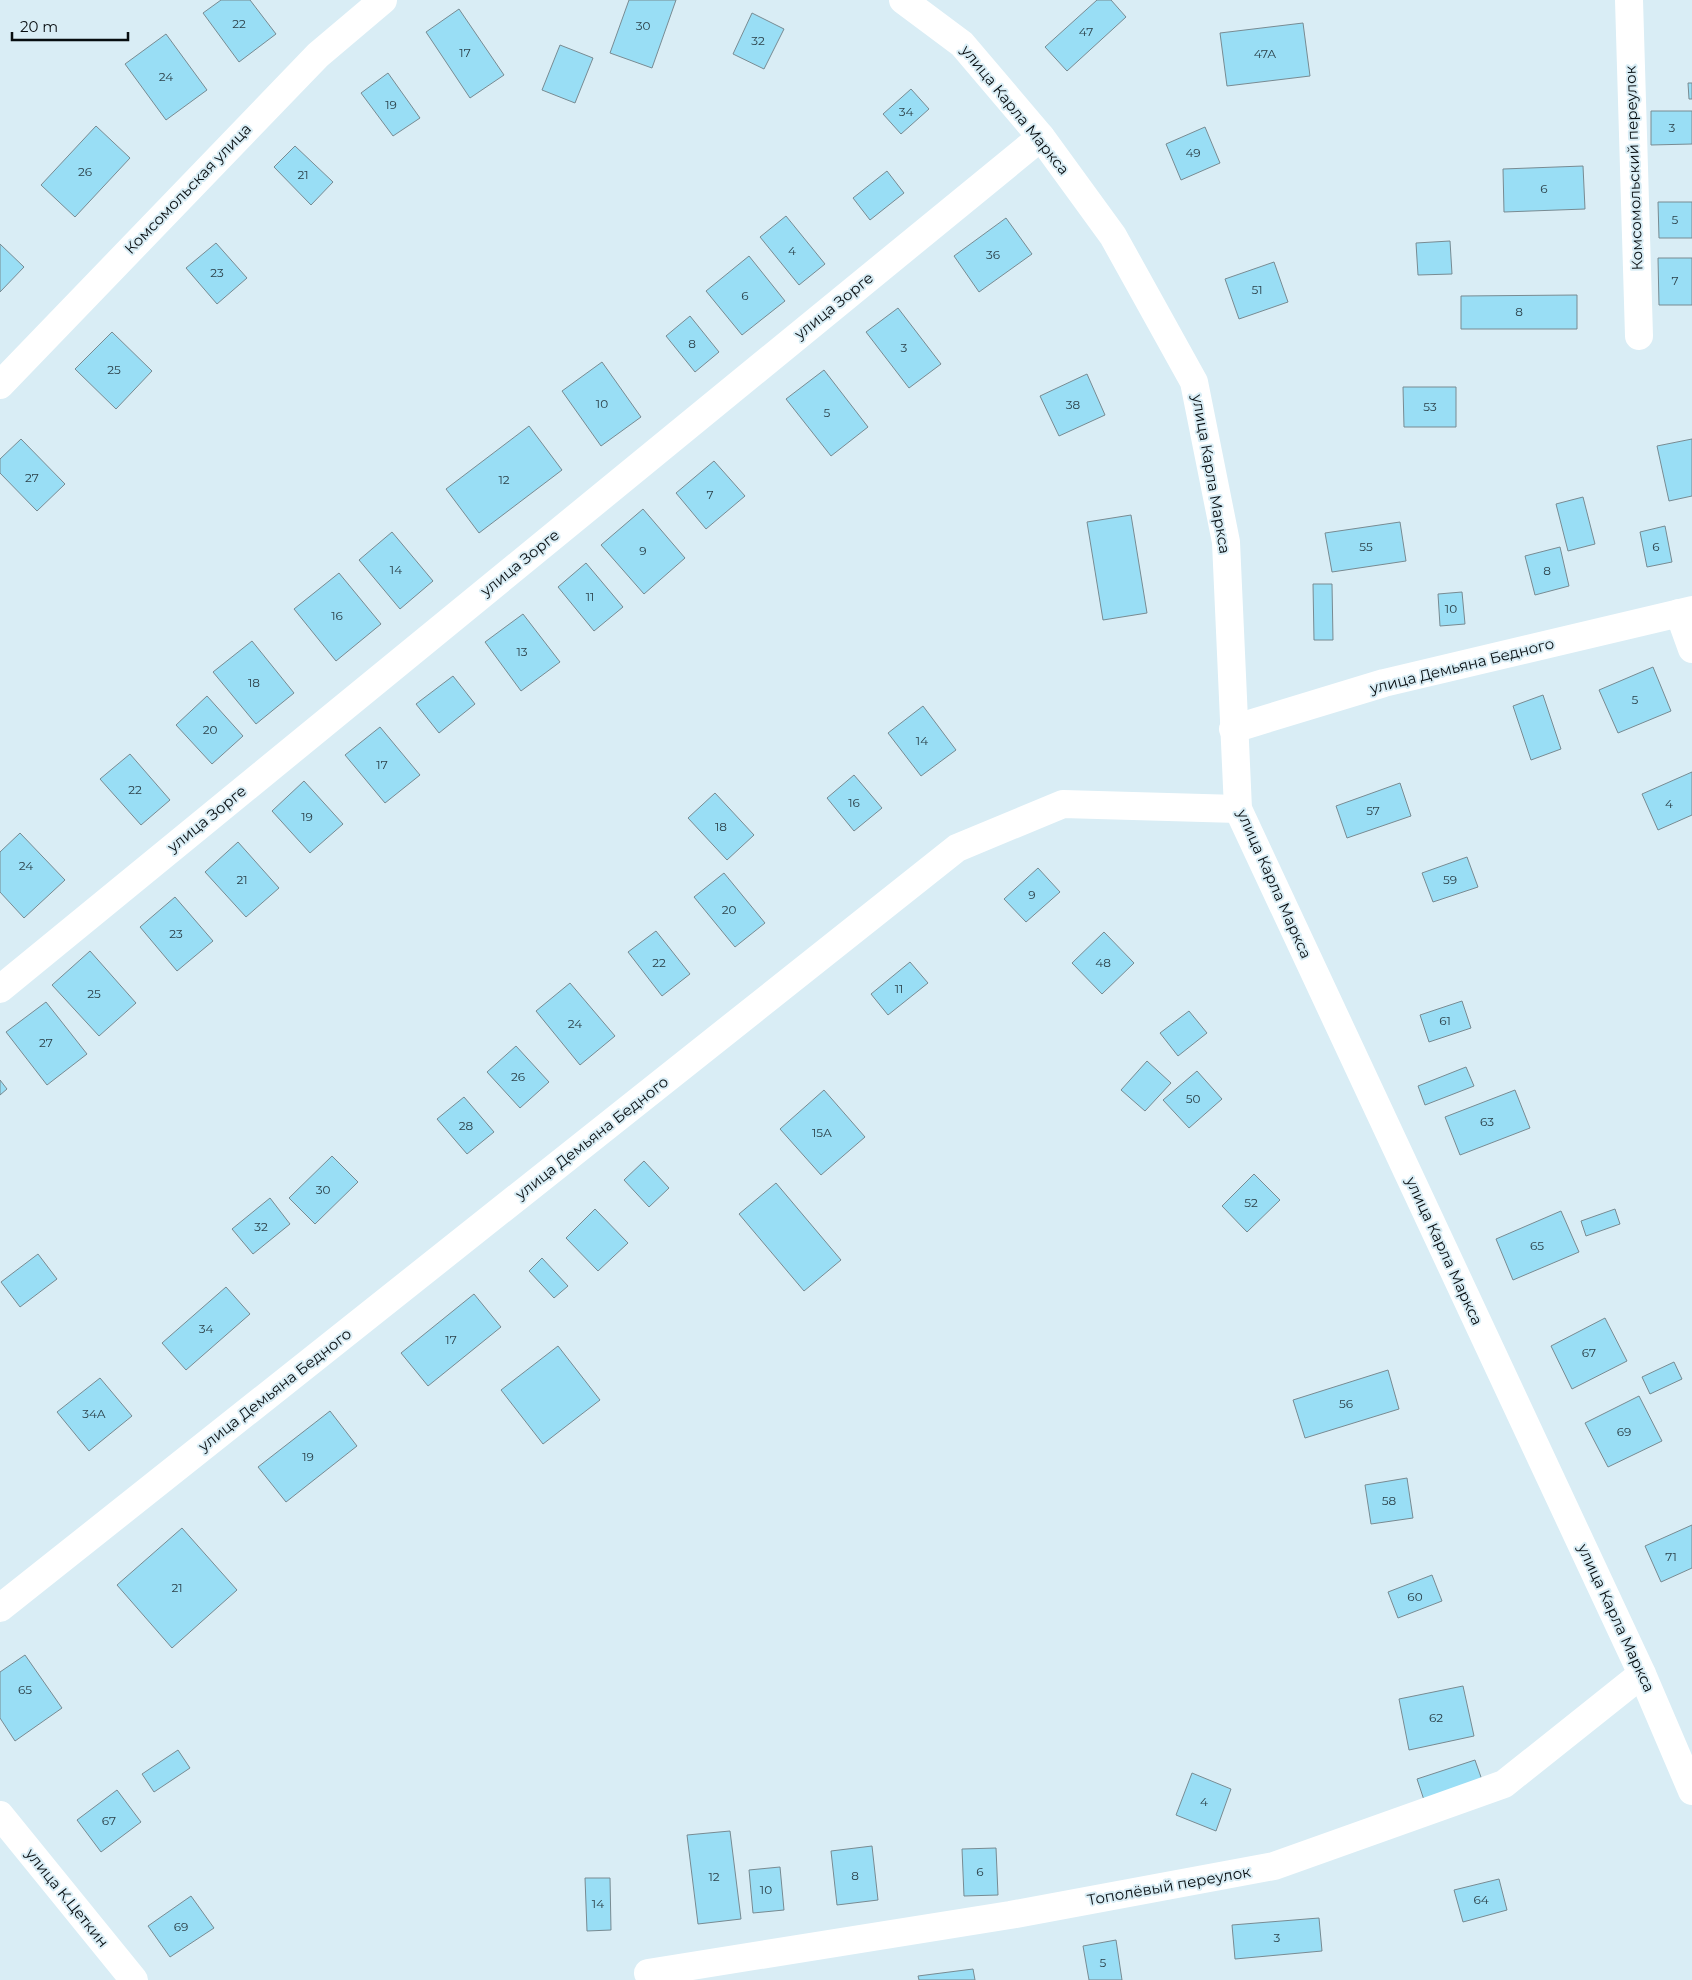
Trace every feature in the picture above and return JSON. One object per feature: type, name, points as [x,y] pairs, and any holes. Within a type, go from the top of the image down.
[{"type":"street","name":"Комсомольская улица","points":[[0,385],[318,55],[382,0]]},
{"type":"street","name":"улица Карла Маркса","points":[[903,0],[962,44],[1041,137],[1113,236],[1194,382],[1226,542],[1238,809],[1642,1674],[1692,1791]]},
{"type":"street","name":"Комсомольский переулок","points":[[1628,0],[1639,336]]},
{"type":"street","name":"улица Зорге","points":[[0,989],[1041,137]]},
{"type":"street","name":"улица Демьяна Бедного","points":[[1233,729],[1384,683],[1685,612]]},
{"type":"street","points":[[1685,612],[1692,649]]},
{"type":"street","name":"улица Демьяна Бедного","points":[[0,1608],[957,848],[1063,804],[1238,809]]},
{"type":"street","name":"Тополёвый переулок","points":[[648,1973],[1010,1914],[1274,1866],[1504,1784],[1642,1674]]},
{"type":"street","name":"улица К.Цеткин","points":[[0,1815],[134,1980]]},
{"type":"building","points":[[221,0],[250,0],[276,34],[239,62],[203,13]]},
{"type":"building","points":[[629,0],[676,0],[652,68],[610,53]]},
{"type":"building","points":[[1097,0],[1111,0],[1126,17],[1067,71],[1045,47]]},
{"type":"building","points":[[459,9],[504,75],[470,98],[426,32]]},
{"type":"building","points":[[752,13],[784,29],[764,69],[733,54]]},
{"type":"building","points":[[1303,23],[1310,76],[1227,86],[1220,33]]},
{"type":"building","points":[[166,34],[207,90],[166,120],[125,64]]},
{"type":"building","points":[[560,45],[593,58],[575,103],[542,90]]},
{"type":"building","points":[[388,73],[420,118],[393,136],[361,93]]},
{"type":"building","points":[[1688,83],[1692,83],[1692,99],[1689,99]]},
{"type":"building","points":[[911,89],[929,109],[901,134],[883,114]]},
{"type":"building","points":[[1651,111],[1692,111],[1692,144],[1651,145]]},
{"type":"building","points":[[96,126],[130,158],[75,217],[41,185]]},
{"type":"building","points":[[1205,127],[1220,163],[1181,180],[1166,144]]},
{"type":"building","points":[[295,146],[333,182],[311,205],[274,167]]},
{"type":"building","points":[[1583,166],[1585,209],[1504,212],[1503,169]]},
{"type":"building","points":[[887,171],[904,193],[870,220],[853,198]]},
{"type":"building","points":[[1658,202],[1692,202],[1692,238],[1659,238]]},
{"type":"building","points":[[786,216],[825,264],[799,285],[760,237]]},
{"type":"building","points":[[1006,218],[1032,254],[979,292],[954,256]]},
{"type":"building","points":[[1450,241],[1452,274],[1418,275],[1416,243]]},
{"type":"building","points":[[216,243],[247,278],[217,304],[186,268]]},
{"type":"building","points":[[0,244],[24,267],[0,292]]},
{"type":"building","points":[[749,256],[785,301],[742,335],[706,291]]},
{"type":"building","points":[[1658,258],[1692,258],[1692,305],[1659,305]]},
{"type":"building","points":[[1274,262],[1288,302],[1239,319],[1225,279]]},
{"type":"building","points":[[1577,295],[1577,329],[1461,329],[1461,296]]},
{"type":"building","points":[[898,308],[941,364],[909,388],[866,332]]},
{"type":"building","points":[[690,316],[719,352],[695,372],[666,336]]},
{"type":"building","points":[[112,332],[152,371],[116,409],[75,369]]},
{"type":"building","points":[[602,362],[641,417],[601,446],[562,391]]},
{"type":"building","points":[[824,370],[868,427],[831,456],[786,399]]},
{"type":"building","points":[[1087,374],[1105,415],[1059,436],[1040,396]]},
{"type":"building","points":[[1403,387],[1456,387],[1456,427],[1404,427]]},
{"type":"building","points":[[529,426],[562,470],[479,533],[446,489]]},
{"type":"building","points":[[21,439],[65,484],[37,511],[0,473],[0,459]]},
{"type":"building","points":[[1692,439],[1692,496],[1669,501],[1657,446]]},
{"type":"building","points":[[714,461],[745,496],[706,529],[676,493]]},
{"type":"building","points":[[1583,497],[1595,544],[1568,551],[1556,504]]},
{"type":"building","points":[[643,509],[685,558],[644,594],[601,545]]},
{"type":"building","points":[[1131,515],[1147,613],[1103,620],[1087,522]]},
{"type":"building","points":[[1400,522],[1406,561],[1332,572],[1325,533]]},
{"type":"building","points":[[1665,526],[1672,562],[1647,567],[1640,532]]},
{"type":"building","points":[[392,532],[433,581],[400,609],[359,560]]},
{"type":"building","points":[[1560,547],[1569,586],[1535,595],[1525,556]]},
{"type":"building","points":[[586,563],[623,607],[594,631],[558,587]]},
{"type":"building","points":[[339,573],[381,624],[336,661],[294,609]]},
{"type":"building","points":[[1313,584],[1332,584],[1333,640],[1314,640]]},
{"type":"building","points":[[1462,592],[1465,624],[1440,626],[1438,594]]},
{"type":"building","points":[[523,614],[560,662],[521,691],[485,642]]},
{"type":"building","points":[[252,641],[294,693],[256,724],[213,672]]},
{"type":"building","points":[[1653,667],[1671,711],[1618,733],[1599,690]]},
{"type":"building","points":[[453,676],[475,704],[439,733],[416,704]]},
{"type":"building","points":[[1543,695],[1561,749],[1531,760],[1513,706]]},
{"type":"building","points":[[207,696],[243,736],[212,764],[176,725]]},
{"type":"building","points":[[923,706],[956,750],[921,776],[888,733]]},
{"type":"building","points":[[380,727],[420,775],[385,803],[345,755]]},
{"type":"building","points":[[130,754],[170,800],[141,825],[100,779]]},
{"type":"building","points":[[1692,772],[1692,815],[1658,830],[1642,794]]},
{"type":"building","points":[[854,775],[882,808],[854,831],[827,798]]},
{"type":"building","points":[[304,781],[343,824],[310,853],[272,811]]},
{"type":"building","points":[[1400,783],[1411,816],[1347,838],[1336,806]]},
{"type":"building","points":[[715,793],[754,835],[727,860],[688,818]]},
{"type":"building","points":[[20,833],[65,880],[24,918],[0,892],[0,852]]},
{"type":"building","points":[[238,842],[279,888],[246,917],[205,872]]},
{"type":"building","points":[[1467,857],[1478,887],[1433,902],[1422,873]]},
{"type":"building","points":[[1038,868],[1060,892],[1026,922],[1004,899]]},
{"type":"building","points":[[724,873],[765,923],[735,947],[694,897]]},
{"type":"building","points":[[175,897],[213,941],[177,971],[140,927]]},
{"type":"building","points":[[656,931],[690,974],[662,996],[628,952]]},
{"type":"building","points":[[1104,932],[1134,963],[1102,994],[1072,963]]},
{"type":"building","points":[[90,951],[136,1003],[99,1036],[52,985]]},
{"type":"building","points":[[910,962],[928,983],[888,1015],[871,994]]},
{"type":"building","points":[[570,983],[615,1036],[580,1065],[536,1011]]},
{"type":"building","points":[[1462,1001],[1471,1028],[1429,1042],[1420,1015]]},
{"type":"building","points":[[46,1002],[87,1054],[47,1085],[6,1032]]},
{"type":"building","points":[[1189,1011],[1207,1033],[1178,1056],[1160,1033]]},
{"type":"building","points":[[516,1046],[549,1082],[520,1108],[487,1072]]},
{"type":"building","points":[[1147,1061],[1171,1083],[1145,1111],[1121,1090]]},
{"type":"building","points":[[1466,1067],[1474,1086],[1425,1105],[1418,1086]]},
{"type":"building","points":[[1197,1071],[1222,1099],[1189,1128],[1163,1100]]},
{"type":"building","points":[[0,1080],[7,1089],[0,1095]]},
{"type":"building","points":[[824,1090],[865,1137],[821,1175],[780,1129]]},
{"type":"building","points":[[1515,1090],[1530,1128],[1460,1155],[1445,1117]]},
{"type":"building","points":[[464,1097],[494,1132],[467,1154],[437,1119]]},
{"type":"building","points":[[332,1156],[358,1182],[315,1224],[289,1198]]},
{"type":"building","points":[[644,1161],[669,1188],[649,1207],[624,1180]]},
{"type":"building","points":[[1254,1174],[1280,1200],[1247,1232],[1222,1206]]},
{"type":"building","points":[[776,1183],[841,1260],[804,1291],[739,1214]]},
{"type":"building","points":[[270,1198],[290,1224],[253,1254],[232,1229]]},
{"type":"building","points":[[595,1209],[628,1243],[598,1271],[566,1238]]},
{"type":"building","points":[[1615,1209],[1620,1224],[1586,1236],[1581,1221]]},
{"type":"building","points":[[1561,1211],[1579,1252],[1513,1280],[1496,1239]]},
{"type":"building","points":[[38,1254],[57,1279],[20,1307],[1,1282]]},
{"type":"building","points":[[542,1258],[568,1286],[554,1298],[529,1271]]},
{"type":"building","points":[[226,1287],[250,1314],[186,1370],[162,1343]]},
{"type":"building","points":[[474,1294],[501,1327],[428,1386],[401,1353]]},
{"type":"building","points":[[1605,1318],[1627,1361],[1572,1389],[1551,1346]]},
{"type":"building","points":[[558,1346],[600,1400],[543,1444],[501,1390]]},
{"type":"building","points":[[1674,1362],[1682,1379],[1650,1394],[1642,1377]]},
{"type":"building","points":[[1388,1370],[1399,1409],[1305,1438],[1293,1400]]},
{"type":"building","points":[[100,1378],[132,1416],[89,1451],[57,1412]]},
{"type":"building","points":[[1639,1396],[1662,1441],[1608,1467],[1585,1423]]},
{"type":"building","points":[[330,1411],[357,1446],[286,1502],[258,1467]]},
{"type":"building","points":[[1407,1478],[1413,1518],[1371,1524],[1365,1485]]},
{"type":"building","points":[[1692,1525],[1692,1568],[1661,1582],[1645,1546]]},
{"type":"building","points":[[182,1528],[237,1590],[172,1648],[117,1585]]},
{"type":"building","points":[[1432,1575],[1442,1601],[1398,1618],[1388,1592]]},
{"type":"building","points":[[25,1655],[62,1708],[15,1741],[0,1718],[0,1672]]},
{"type":"building","points":[[1463,1686],[1474,1736],[1409,1750],[1399,1699]]},
{"type":"building","points":[[178,1750],[190,1768],[154,1792],[142,1774]]},
{"type":"building","points":[[1475,1760],[1482,1780],[1424,1800],[1417,1779]]},
{"type":"building","points":[[1192,1773],[1231,1789],[1216,1831],[1176,1815]]},
{"type":"building","points":[[117,1790],[141,1822],[101,1852],[77,1820]]},
{"type":"building","points":[[730,1831],[741,1919],[698,1924],[687,1835]]},
{"type":"building","points":[[872,1846],[878,1900],[837,1905],[831,1851]]},
{"type":"building","points":[[996,1848],[998,1895],[964,1896],[962,1849]]},
{"type":"building","points":[[780,1867],[784,1910],[753,1913],[749,1870]]},
{"type":"building","points":[[585,1878],[610,1878],[611,1930],[587,1931]]},
{"type":"building","points":[[1499,1879],[1507,1910],[1463,1922],[1454,1890]]},
{"type":"building","points":[[191,1896],[214,1928],[170,1957],[148,1926]]},
{"type":"building","points":[[1319,1918],[1322,1951],[1235,1959],[1232,1925]]},
{"type":"building","points":[[1116,1940],[1122,1980],[1089,1980],[1083,1946]]},
{"type":"building","points":[[973,1969],[975,1980],[919,1980],[918,1976]]}]
